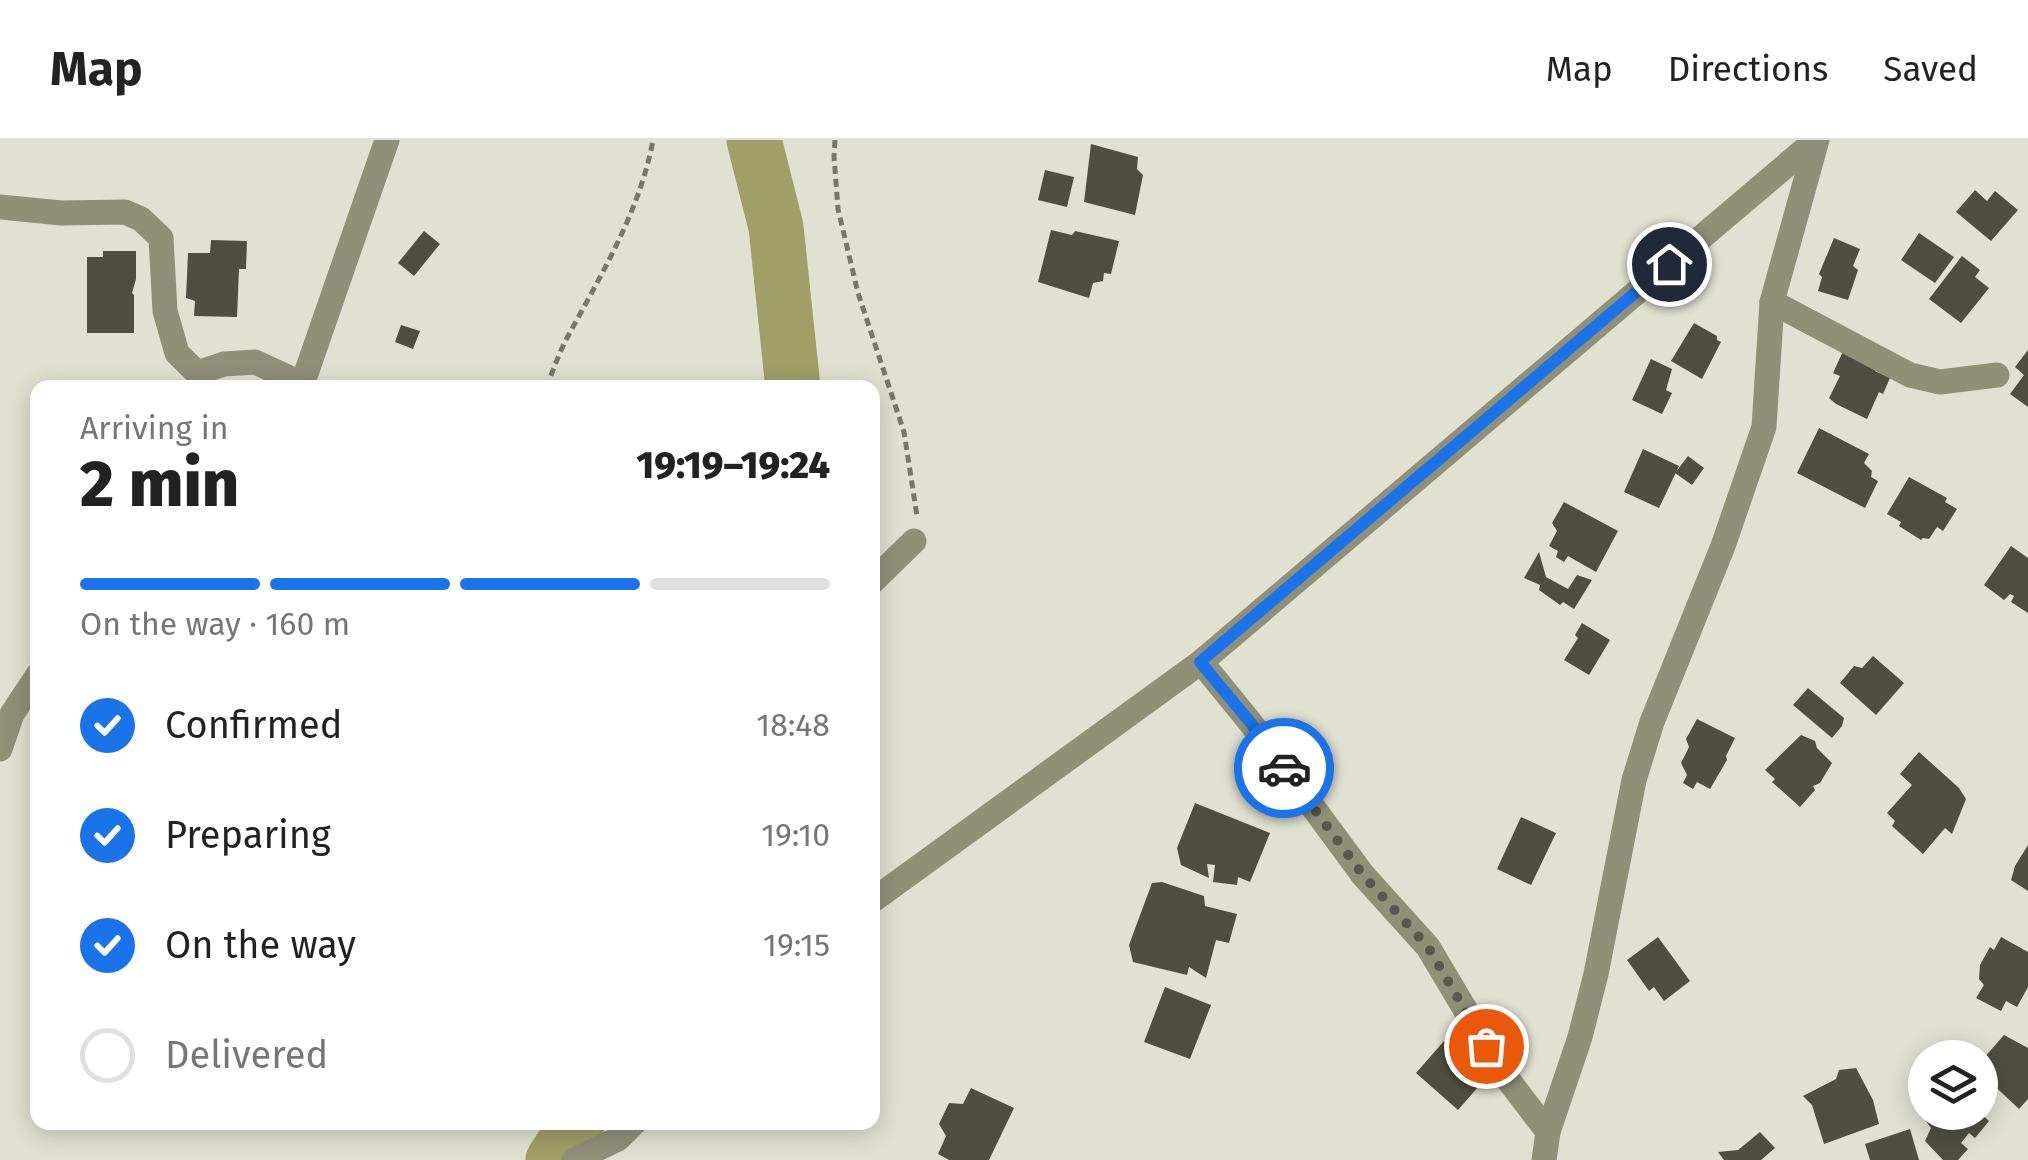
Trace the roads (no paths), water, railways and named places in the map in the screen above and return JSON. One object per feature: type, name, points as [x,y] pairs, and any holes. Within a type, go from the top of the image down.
[{"type":"street","points":[[304,380],[387,140]]},
{"type":"street","points":[[1544,1160],[1548,1132],[1580,1037],[1596,974],[1634,780],[1652,722],[1723,546],[1764,427],[1772,302],[1817,140]]},
{"type":"street","points":[[880,895],[1200,662],[1817,140]]},
{"type":"street","points":[[0,206],[61,212],[125,212],[141,219],[161,238],[165,310],[177,354],[197,373],[224,364],[256,362],[290,380]]},
{"type":"street","points":[[1772,302],[1910,375],[1940,382],[1997,375]]},
{"type":"street","points":[[880,574],[914,540]]},
{"type":"street","points":[[1200,662],[1250,722],[1363,875],[1428,947],[1503,1073],[1548,1132]]},
{"type":"street","points":[[0,750],[12,714],[30,687]]},
{"type":"street","points":[[574,1160],[627,1131]]},
{"type":"waterway","points":[[754,140],[776,227],[792,380]]},
{"type":"waterway","points":[[553,1160],[573,1130]]}]
